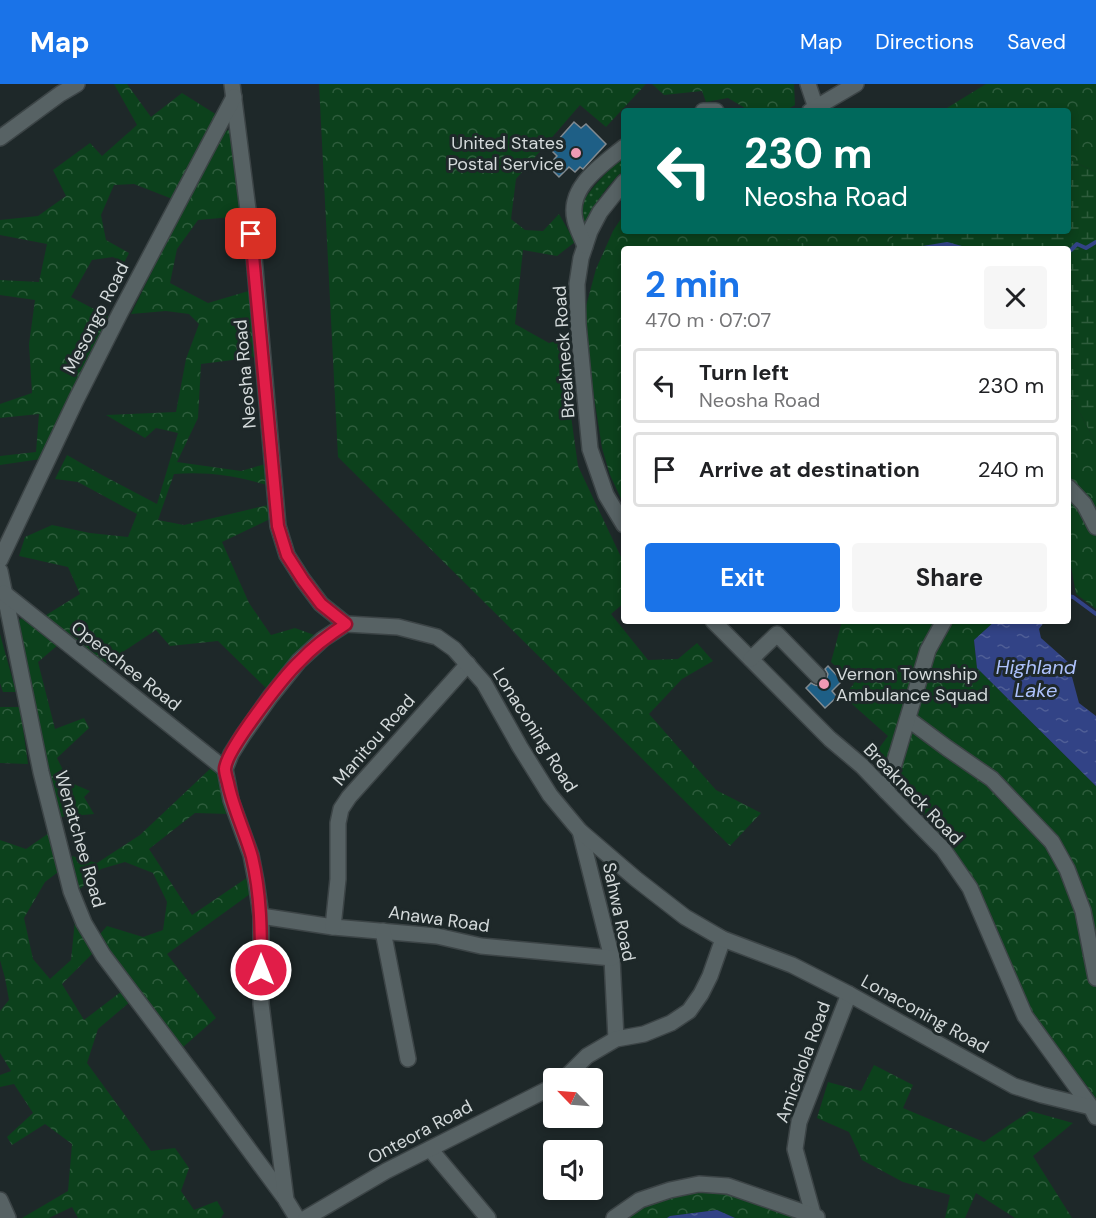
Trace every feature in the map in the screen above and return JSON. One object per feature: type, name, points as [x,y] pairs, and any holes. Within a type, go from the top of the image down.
[{"type":"street","points":[[0,138],[77,84]]},
{"type":"street","points":[[808,84],[813,108]]},
{"type":"street","points":[[816,108],[856,84]]},
{"type":"street","name":"Mesongo Road","points":[[0,560],[75,400],[233,91]]},
{"type":"street","name":"Neosha Road","points":[[233,91],[254,256],[278,526],[287,555],[303,580],[321,604],[346,624]]},
{"type":"street","points":[[585,246],[574,219],[574,201],[582,185],[599,166],[621,149]]},
{"type":"street","name":"Breakneck Road","points":[[621,186],[600,212],[590,231],[581,258],[577,284],[578,324],[590,449],[606,495],[621,520]]},
{"type":"street","points":[[1071,490],[1084,504],[1096,527]]},
{"type":"street","name":"Wenatchee Road","points":[[0,571],[41,772],[71,891],[84,923],[103,956],[286,1200]]},
{"type":"street","name":"Opeechee Road","points":[[4,593],[225,769]]},
{"type":"street","points":[[297,1218],[286,1200],[261,1004],[261,916],[256,881],[251,855],[231,800],[225,769],[243,735],[299,661],[323,639],[346,624]]},
{"type":"street","name":"Lonaconing Road","points":[[346,624],[398,627],[438,637],[454,649],[484,683],[550,795],[580,831],[685,917],[723,939],[792,965],[849,994],[1014,1086],[1093,1112]]},
{"type":"street","name":"Breakneck Road","points":[[716,624],[830,739],[862,766],[943,849],[970,888],[1024,1016],[1093,1112]]},
{"type":"street","points":[[886,791],[928,650],[942,624]]},
{"type":"street","points":[[751,659],[777,634],[818,676]]},
{"type":"street","name":"Manitou Road","points":[[333,927],[338,879],[338,823],[341,809],[349,797],[468,664]]},
{"type":"street","points":[[908,719],[992,779],[1052,842],[1067,869],[1083,911],[1096,978]]},
{"type":"street","name":"Sahwa Road","points":[[580,831],[612,958],[616,1039]]},
{"type":"street","name":"Anawa Road","points":[[261,916],[333,927],[436,936],[481,945],[612,958]]},
{"type":"street","points":[[383,931],[408,1059]]},
{"type":"street","points":[[575,1068],[587,1056],[616,1039],[644,1034],[671,1023],[689,1011],[701,994],[723,939]]},
{"type":"street","name":"Amicalola Road","points":[[816,1216],[795,1149],[799,1122],[849,994]]},
{"type":"street","name":"Onteora Road","points":[[306,1218],[386,1171],[543,1092]]},
{"type":"street","points":[[430,1149],[488,1218]]},
{"type":"street","points":[[614,1218],[640,1200],[699,1184],[728,1186],[816,1216]]},
{"type":"street","points":[[0,1200],[8,1218]]},
{"type":"green space","points":[[114,84],[127,84],[151,117],[182,93],[217,115],[175,200],[134,184],[114,185],[101,215],[106,240],[129,253],[124,263],[113,257],[92,260],[71,297],[111,318],[41,459],[0,465],[0,456],[36,452],[39,414],[0,418],[0,404],[32,393],[29,344],[35,300],[0,295],[0,280],[39,282],[47,244],[0,235],[0,220],[38,216],[66,196],[53,170],[90,143],[102,156],[137,125]]},
{"type":"green space","points":[[319,84],[646,84],[624,108],[621,108],[606,127],[580,105],[516,179],[511,219],[525,230],[543,231],[559,214],[575,242],[557,256],[523,250],[515,324],[549,343],[566,338],[564,366],[578,466],[621,557],[621,606],[611,614],[648,660],[678,659],[697,643],[713,661],[682,679],[649,714],[716,790],[761,813],[730,846],[338,457]]},
{"type":"green space","points":[[652,84],[794,84],[795,105],[790,108],[745,108],[728,98],[706,102],[702,91],[664,95]]},
{"type":"green space","points":[[986,84],[1096,84],[1096,172],[1071,160],[1071,108],[947,108]]},
{"type":"green space","points":[[233,129],[244,216],[198,220],[177,249],[170,283],[208,303],[252,290],[256,357],[201,364],[198,418],[177,462],[241,471],[265,464],[267,485],[221,475],[174,474],[158,520],[184,525],[268,505],[270,519],[222,542],[249,603],[271,635],[295,628],[317,636],[266,688],[218,641],[170,646],[156,630],[103,665],[43,617],[80,594],[68,567],[19,556],[25,537],[52,525],[90,533],[128,537],[137,514],[78,482],[55,479],[67,455],[157,504],[178,433],[156,428],[145,438],[106,415],[176,412],[186,359],[199,324],[189,314],[166,311],[131,314],[221,132]]},
{"type":"green space","points":[[621,159],[621,173],[602,195],[585,225],[580,211],[582,204],[598,182]]},
{"type":"green space","points":[[1071,160],[1096,172],[1096,443],[1071,397],[1071,246],[886,246],[895,234],[1071,234]]},
{"type":"green space","points":[[621,219],[621,234],[895,234],[886,246],[812,246],[788,239],[784,246],[621,246],[621,499],[610,475],[602,448],[589,365],[585,310],[596,269]]},
{"type":"green space","points":[[788,239],[812,246],[784,246]]},
{"type":"green space","points":[[1071,397],[1096,443],[1096,609],[1076,594],[1071,566]]},
{"type":"green space","points":[[22,618],[58,645],[38,662],[55,729],[84,718],[89,728],[57,758],[69,782],[90,791],[84,797],[94,814],[60,817],[15,622]]},
{"type":"green space","points":[[841,624],[993,624],[974,640],[977,668],[1096,786],[1096,1099],[1037,1024],[1015,979],[992,917],[962,862],[934,826],[871,759],[888,736],[843,696],[854,684],[831,662]]},
{"type":"green space","points":[[0,634],[16,692],[3,692],[0,683]]},
{"type":"green space","points":[[0,707],[20,707],[28,764],[0,763]]},
{"type":"green space","points":[[212,767],[221,781],[229,814],[195,813],[149,849],[192,915],[248,877],[250,894],[167,954],[216,1018],[182,1048],[111,955],[100,934],[107,926],[143,937],[163,930],[167,902],[153,873],[125,862],[101,869],[80,889],[72,856],[97,863],[140,835]]},
{"type":"green space","points":[[49,833],[58,872],[45,882],[24,918],[33,959],[50,979],[71,960],[75,920],[93,953],[62,984],[84,1020],[122,991],[131,1001],[98,1029],[87,1063],[151,1151],[175,1148],[189,1168],[181,1191],[194,1210],[217,1201],[224,1213],[221,1218],[78,1218],[72,1207],[49,1218],[22,1218],[68,1191],[72,1144],[45,1124],[12,1145],[7,1137],[33,1113],[14,1084],[0,1087],[0,1075],[11,1071],[0,1053],[0,1011],[9,1000],[0,960],[0,840],[26,849]]},
{"type":"green space","points":[[874,1065],[913,1085],[903,1108],[984,1142],[1030,1111],[1073,1123],[1033,1156],[1072,1218],[1015,1218],[976,1193],[965,1218],[945,1218],[950,1195],[903,1182],[862,1160],[849,1132],[817,1118],[828,1082],[861,1091]]},
{"type":"green space","points":[[701,1190],[728,1192],[805,1218],[735,1218],[717,1210],[667,1218],[628,1218],[645,1207],[663,1200]]},
{"type":"water","name":"Highland Lake","points":[[992,624],[1043,624],[1039,629],[1041,638],[1068,662],[1079,703],[1096,716],[1096,786],[977,668],[974,640]]},
{"type":"water","points":[[717,1210],[735,1218],[667,1218],[670,1216]]},
{"type":"building","name":"United States Postal Service","points":[[574,122],[581,128],[586,124],[606,144],[583,169],[580,167],[575,172],[569,167],[559,177],[548,166],[557,156],[550,149]]},
{"type":"building","name":"Vernon Township Ambulance Squad","points":[[828,666],[842,681],[832,691],[837,697],[825,708],[806,688],[811,683],[820,686],[825,683],[828,674],[825,669]]},
{"type":"waterway","points":[[1071,250],[1077,244],[1086,248],[1096,242]]},
{"type":"waterway","points":[[935,246],[947,244],[954,246]]},
{"type":"waterway","points":[[1071,597],[1096,614]]},
{"type":"place","name":"United States Postal Service","points":[[576,153]]},
{"type":"place","name":"Vernon Township Ambulance Squad","points":[[824,684]]},
{"type":"route","points":[[251,234],[278,526],[287,555],[303,580],[321,604],[346,624],[323,639],[299,661],[243,735],[225,769],[231,800],[251,855],[256,881],[261,916],[261,970]]}]
